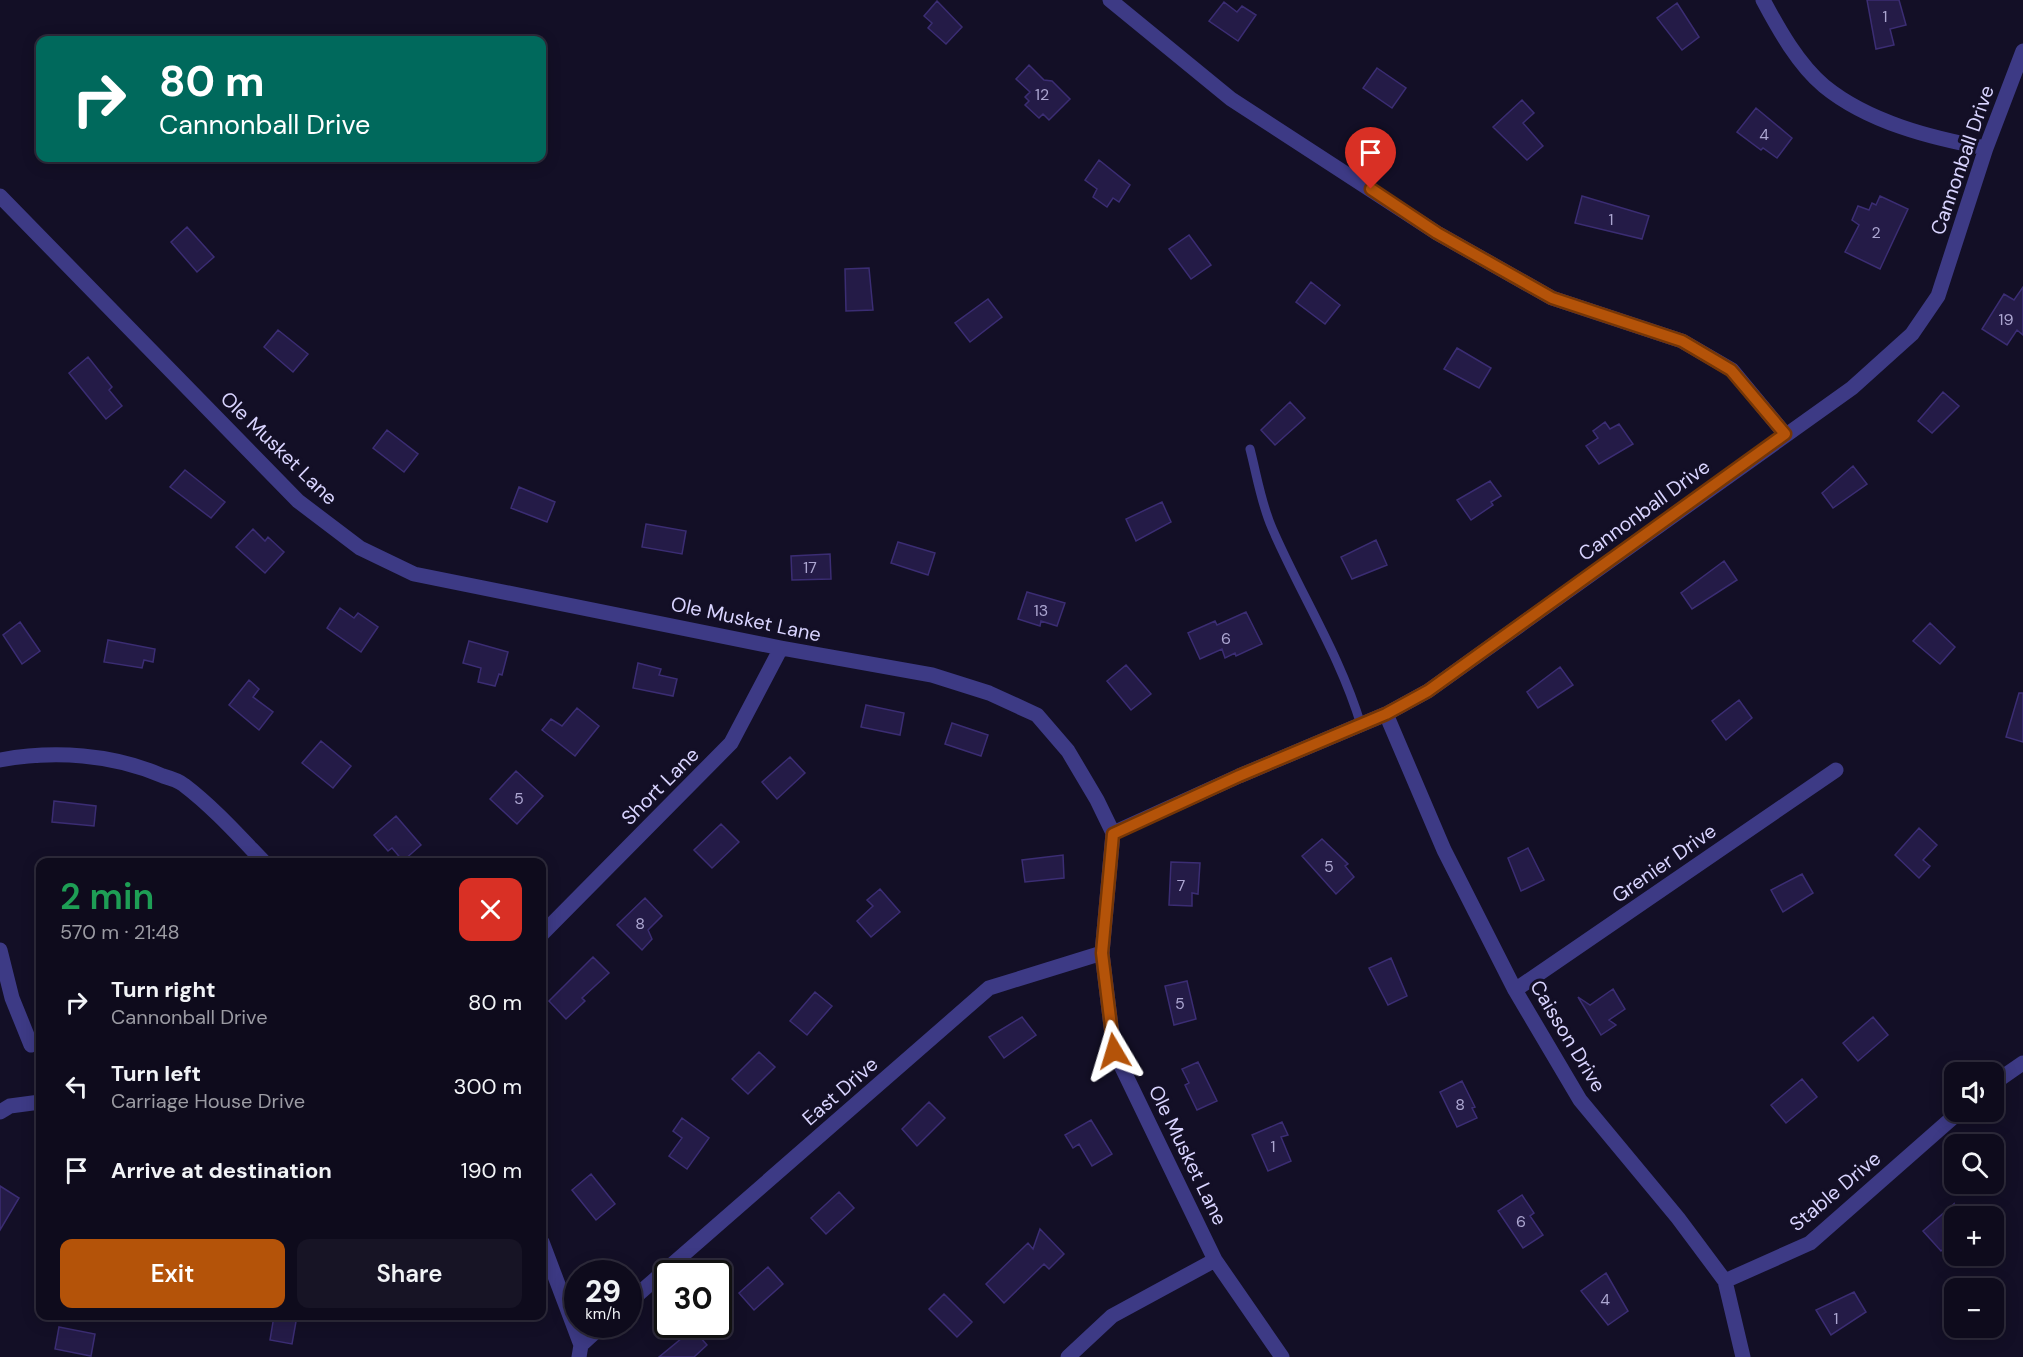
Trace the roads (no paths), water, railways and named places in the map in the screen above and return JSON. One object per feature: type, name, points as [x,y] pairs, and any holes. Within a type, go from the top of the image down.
[{"type":"street","points":[[1110,0],[1231,99],[1437,233],[1552,298],[1682,341],[1731,370],[1785,434]]},
{"type":"street","points":[[1763,0],[1795,53],[1823,85],[1850,104],[1880,118],[1945,140],[1986,148]]},
{"type":"street","name":"Cannonball Drive","points":[[1113,834],[1386,714],[1428,691],[1852,388],[1912,334],[1938,296],[1986,148],[2023,51]]},
{"type":"street","name":"Ole Musket Lane","points":[[0,196],[298,501],[360,548],[414,574],[781,648],[932,675],[989,693],[1037,715],[1068,751],[1097,800],[1113,834],[1102,953],[1114,1051],[1215,1260],[1282,1357]]},
{"type":"street","name":"Short Lane","points":[[546,930],[731,743],[781,648]]},
{"type":"street","name":"Caisson Drive","points":[[1386,714],[1444,850],[1515,990],[1580,1100],[1678,1218],[1725,1281],[1743,1357]]},
{"type":"street","points":[[0,760],[20,756],[84,756],[122,760],[152,771],[183,784],[260,858]]},
{"type":"street","name":"Grenier Drive","points":[[1515,990],[1836,770]]},
{"type":"street","points":[[0,950],[12,998],[31,1045]]},
{"type":"street","name":"East Drive","points":[[642,1291],[990,988],[1102,953]]},
{"type":"street","points":[[2004,1076],[2023,1063]]},
{"type":"street","points":[[0,1112],[10,1106],[36,1103]]},
{"type":"street","name":"Stable Drive","points":[[1725,1281],[1810,1243],[1948,1122]]},
{"type":"street","points":[[546,1253],[580,1351],[592,1338]]},
{"type":"street","points":[[1068,1357],[1112,1316],[1215,1260]]},
{"type":"lane","points":[[1250,449],[1261,500],[1272,529],[1349,686],[1361,725]]}]
